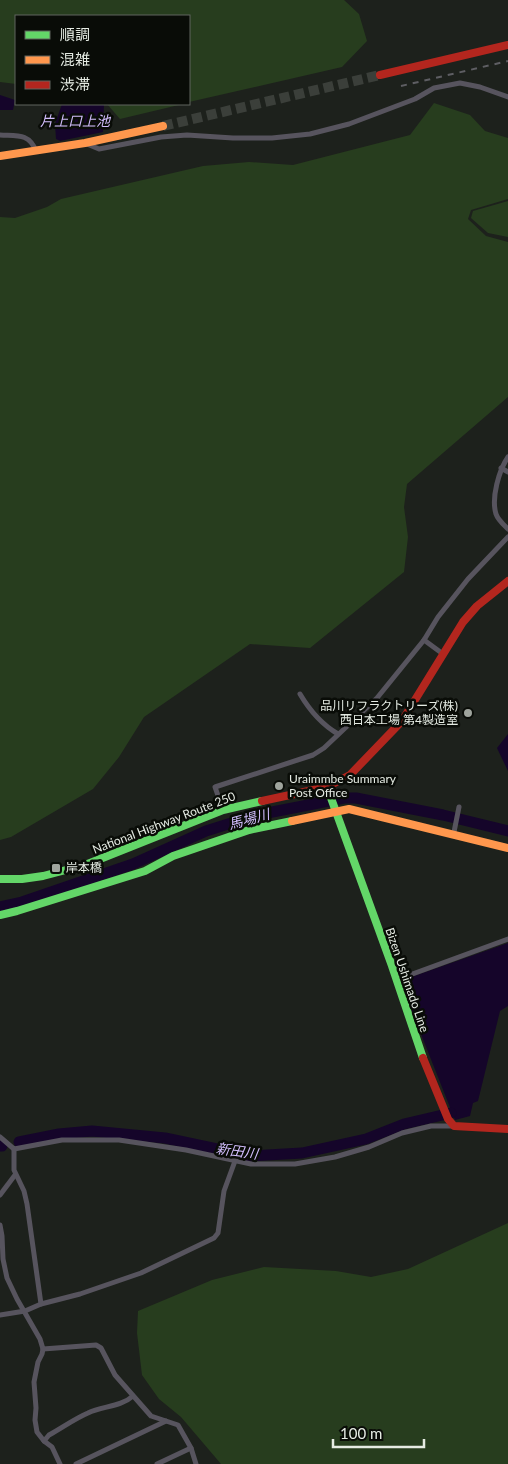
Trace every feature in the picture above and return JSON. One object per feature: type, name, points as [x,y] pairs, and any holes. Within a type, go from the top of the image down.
[{"type":"main road","points":[[380,75],[508,45]]},
{"type":"main road","points":[[0,156],[85,143],[163,126]]},
{"type":"main road","name":"National Highway Route 250","points":[[0,879],[34,878],[65,871],[114,855],[223,810],[327,789],[350,775],[360,766],[402,721],[468,617],[477,606],[508,581]]},
{"type":"main road","name":"Bizen Ushimado Line","points":[[327,789],[420,1051],[443,1108],[452,1124]]},
{"type":"main road","points":[[0,915],[145,871],[173,856],[249,830],[335,811],[349,810],[508,848]]},
{"type":"main road","points":[[452,1124],[508,1129]]},
{"type":"street","points":[[85,143],[99,149],[161,137],[187,135],[272,138],[309,134],[349,124],[415,99],[434,88],[460,83],[480,87],[508,97]]},
{"type":"street","points":[[0,135],[23,136],[29,139],[36,151]]},
{"type":"street","points":[[508,457],[501,468],[494,502],[499,520],[508,529]]},
{"type":"street","points":[[501,468],[508,472]]},
{"type":"street","points":[[223,810],[215,787],[313,755],[324,748],[377,698],[424,640],[438,617],[468,580],[508,538]]},
{"type":"street","points":[[424,640],[443,654]]},
{"type":"street","points":[[300,694],[316,717],[338,734]]},
{"type":"street","points":[[454,834],[459,807]]},
{"type":"street","points":[[396,980],[508,939]]},
{"type":"street","points":[[14,1149],[62,1140],[119,1140],[186,1150],[251,1164],[295,1164],[336,1157],[369,1147],[402,1133],[431,1126],[452,1124]]},
{"type":"street","points":[[0,1137],[14,1149],[14,1170],[15,1175],[20,1181],[26,1204],[41,1304]]},
{"type":"street","points":[[0,1315],[25,1311],[41,1304],[141,1273],[214,1238],[218,1233],[224,1191],[235,1161]]},
{"type":"street","points":[[0,1195],[15,1175]]},
{"type":"street","points":[[0,1225],[7,1278],[40,1339],[43,1349],[34,1382],[37,1432],[52,1447],[60,1464]]},
{"type":"street","points":[[43,1349],[96,1345],[100,1348],[115,1376],[151,1416],[178,1425],[191,1448],[196,1464]]},
{"type":"street","points":[[44,1441],[49,1435],[89,1412],[114,1405],[133,1396]]},
{"type":"street","points":[[76,1464],[166,1421]]},
{"type":"street","points":[[157,1464],[191,1448]]},
{"type":"green space","points":[[0,0],[344,0],[359,14],[367,41],[342,67],[190,102],[190,15],[15,15],[15,84],[0,82]]},
{"type":"green space","points":[[434,103],[470,115],[485,131],[508,138],[508,199],[471,210],[468,219],[486,236],[508,242],[508,397],[407,484],[404,507],[408,537],[404,572],[310,648],[250,644],[144,717],[119,757],[93,789],[11,837],[0,840],[0,217],[15,218],[47,207],[61,199],[203,166],[249,162],[293,165],[410,135]]},
{"type":"green space","points":[[108,105],[179,105],[120,119]]},
{"type":"green space","points":[[508,201],[508,237],[488,233],[471,218],[473,211]]},
{"type":"green space","points":[[508,1223],[508,1464],[221,1464],[181,1417],[159,1399],[142,1375],[137,1333],[138,1311],[212,1280],[264,1267],[336,1271],[371,1277],[408,1269]]},
{"type":"water","points":[[0,95],[15,100],[13,110],[0,110]]},
{"type":"water","name":"片上口上池","points":[[62,105],[104,105],[103,132],[60,141],[56,139],[55,124]]},
{"type":"water","points":[[508,734],[508,771],[497,748]]},
{"type":"water","points":[[508,943],[508,1006],[500,1011],[478,1101],[473,1103],[470,1116],[455,1120],[400,981]]},
{"type":"waterway","name":"馬場川","points":[[0,907],[22,902],[133,864],[206,831],[257,815],[344,798],[356,798],[443,815],[508,831]]},
{"type":"waterway","name":"新田川","points":[[19,1142],[59,1134],[92,1131],[165,1138],[250,1156],[302,1153],[366,1139],[404,1124],[451,1113]]},
{"type":"tunnel","points":[[163,126],[380,75]]},
{"type":"railway","points":[[401,86],[508,61]]},
{"type":"traffic: fast","points":[[327,787],[423,1058]]},
{"type":"traffic: fast","points":[[0,879],[22,879],[43,876],[85,865],[223,810],[262,801]]},
{"type":"traffic: fast","points":[[0,915],[145,871],[173,856],[249,830],[292,821]]},
{"type":"traffic: slow","points":[[0,156],[85,143],[163,126]]},
{"type":"traffic: slow","points":[[292,821],[349,809],[508,848]]},
{"type":"traffic: jam","points":[[380,75],[508,45]]},
{"type":"traffic: jam","points":[[262,801],[327,787],[350,775],[402,721],[463,622],[477,606],[508,581]]},
{"type":"traffic: jam","points":[[423,1058],[448,1119],[454,1126],[508,1129]]},
{"type":"place","name":"品川リフラクトリーズ(株) 西日本工場 第4製造室","points":[[468,713]]},
{"type":"place","name":"Uraimmbe Summary Post Office","points":[[279,786]]},
{"type":"place","name":"岸本橋","points":[[56,868]]}]
